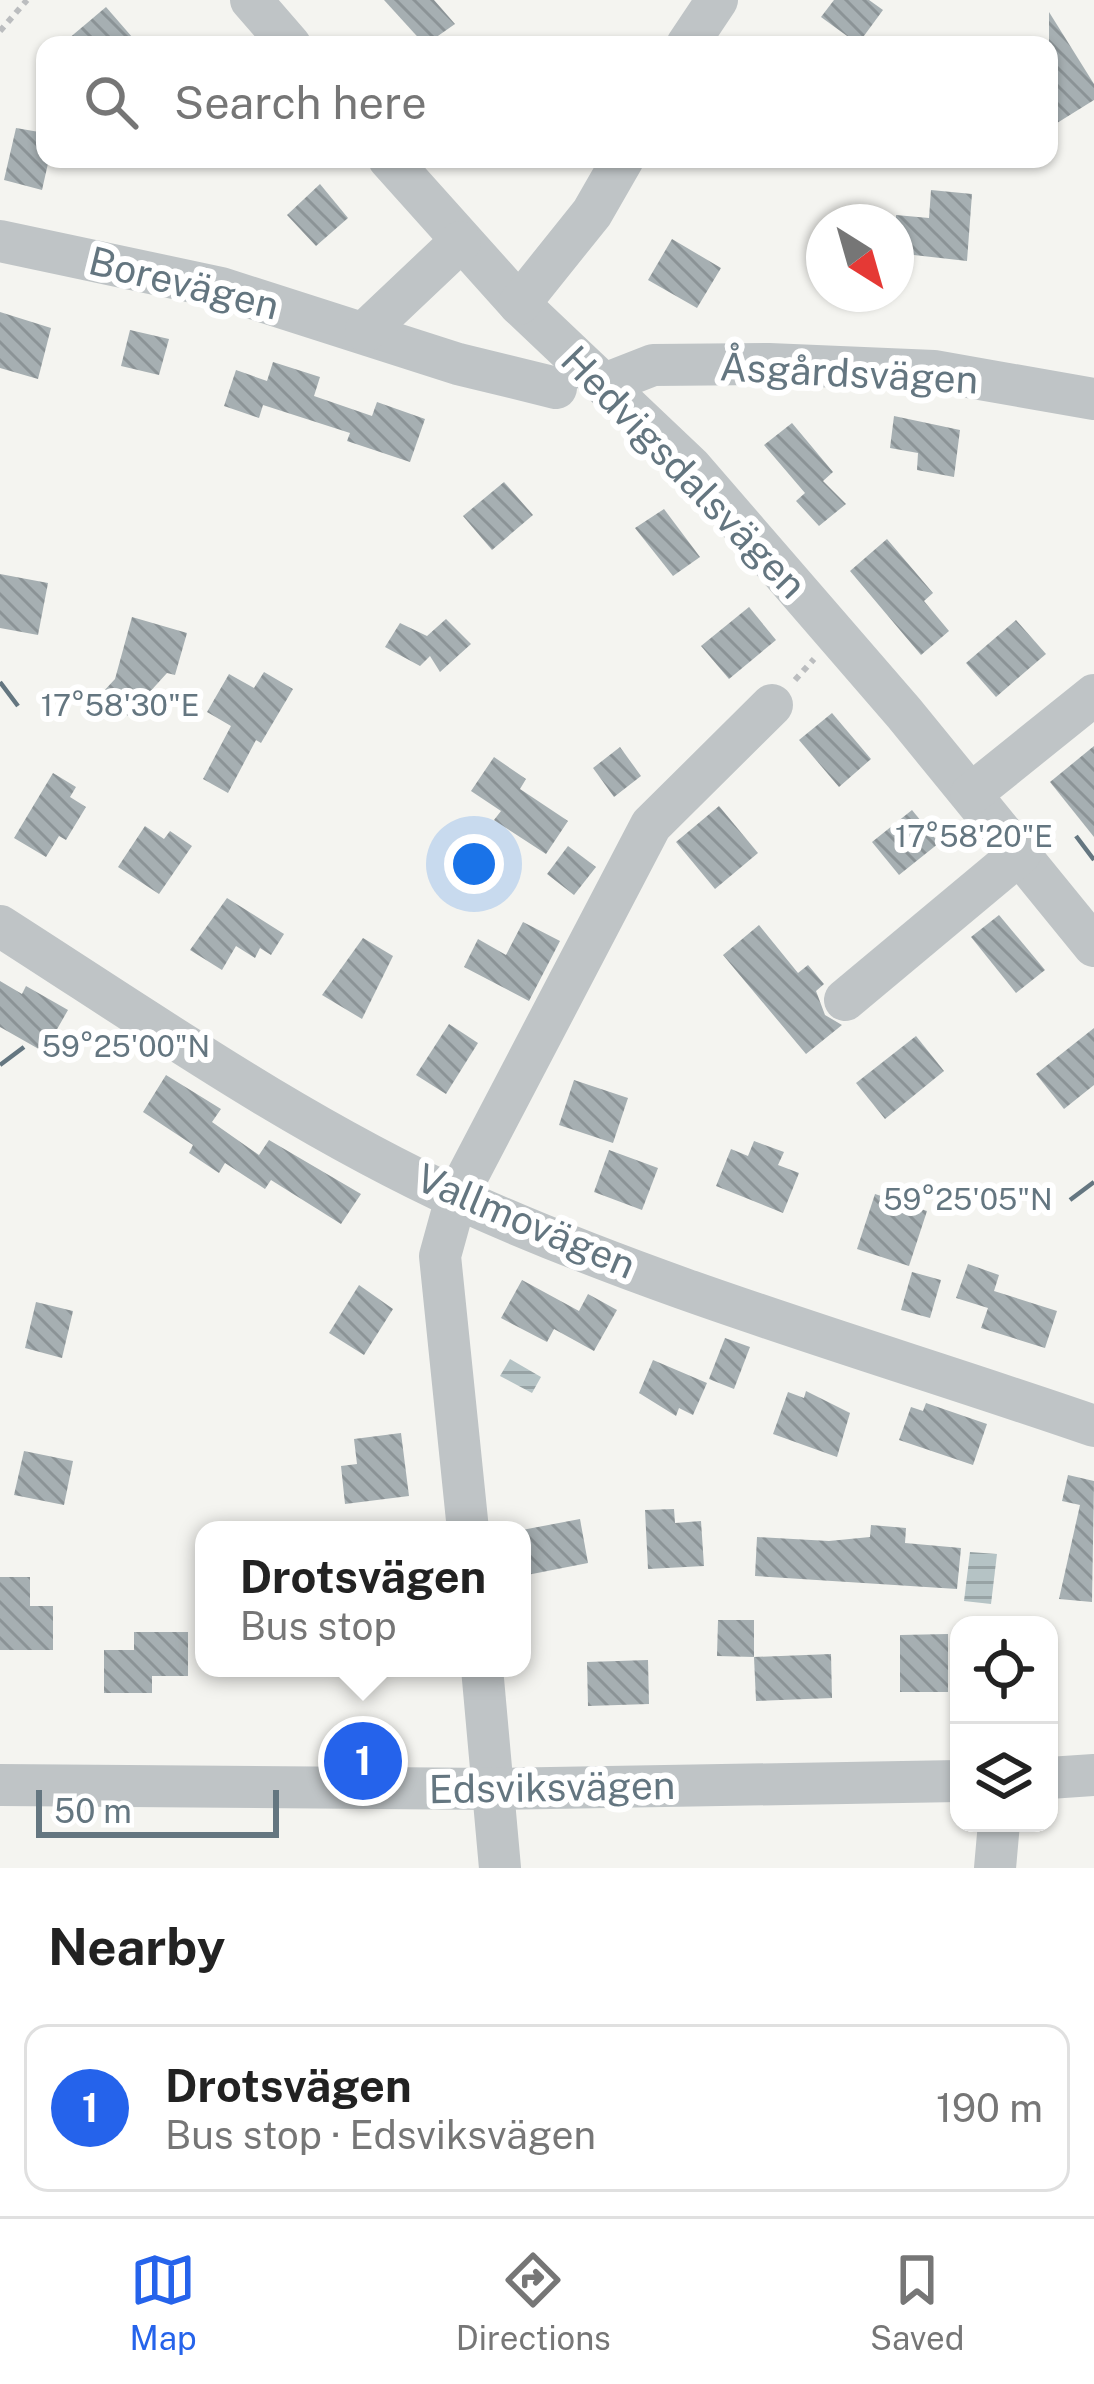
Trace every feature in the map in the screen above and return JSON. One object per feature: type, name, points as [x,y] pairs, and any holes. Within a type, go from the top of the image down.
[{"type":"street","points":[[251,0],[282,36]]},
{"type":"street","points":[[693,36],[717,0]]},
{"type":"street","name":"Hedvigsdalsvägen","points":[[397,168],[519,304],[691,467],[971,794],[1094,946]]},
{"type":"street","points":[[519,304],[592,213],[617,168]]},
{"type":"street","name":"Borevägen","points":[[0,241],[221,288],[458,364],[556,388]]},
{"type":"street","points":[[366,331],[460,242]]},
{"type":"street","name":"Åsgårdsvägen","points":[[607,383],[653,365],[769,364],[934,371],[1094,399]]},
{"type":"street","points":[[971,794],[1094,695]]},
{"type":"street","points":[[467,1521],[440,1256],[456,1198],[651,825],[772,705]]},
{"type":"street","points":[[845,1000],[1020,854]]},
{"type":"street","name":"Vallmovägen","points":[[0,926],[244,1082],[456,1198],[563,1243],[1094,1426]]},
{"type":"street","points":[[483,1677],[500,1868]]},
{"type":"street","points":[[1058,1777],[1094,1775]]},
{"type":"street","name":"Edsviksvägen","points":[[0,1785],[495,1789],[950,1781]]},
{"type":"street","points":[[995,1868],[998,1832]]},
{"type":"path","points":[[0,31],[27,0]]},
{"type":"path","points":[[772,705],[836,634]]},
{"type":"shaded area","points":[[510,1359],[541,1377],[532,1393],[500,1376]]},
{"type":"shaded area","points":[[970,1552],[997,1554],[991,1604],[964,1601]]},
{"type":"building","points":[[384,0],[434,0],[455,24],[438,36],[417,36]]},
{"type":"building","points":[[834,0],[869,0],[883,10],[864,36],[847,36],[821,17]]},
{"type":"building","points":[[106,7],[131,36],[72,36]]},
{"type":"building","points":[[1049,12],[1094,84],[1094,100],[1058,122],[1058,36],[1049,36]]},
{"type":"building","points":[[16,128],[36,131],[36,168],[47,168],[42,190],[4,180]]},
{"type":"building","points":[[320,184],[348,218],[316,246],[287,215]]},
{"type":"building","points":[[931,190],[972,194],[967,261],[914,255],[914,217],[929,218]]},
{"type":"building","points":[[672,239],[721,268],[697,308],[648,280]]},
{"type":"building","points":[[0,312],[51,328],[38,379],[0,368]]},
{"type":"building","points":[[130,330],[169,339],[159,375],[121,366]]},
{"type":"building","points":[[273,362],[320,377],[314,396],[372,416],[377,402],[425,419],[410,462],[347,441],[350,433],[263,405],[259,418],[224,406],[236,370],[267,381]]},
{"type":"building","points":[[894,416],[960,430],[954,477],[917,470],[918,453],[890,448]]},
{"type":"building","points":[[792,423],[833,472],[823,481],[846,504],[819,526],[796,501],[805,493],[764,445]]},
{"type":"building","points":[[504,482],[533,515],[492,550],[463,516]]},
{"type":"building","points":[[664,509],[700,557],[673,576],[635,528]]},
{"type":"building","points":[[887,539],[933,593],[924,601],[949,631],[921,655],[850,571]]},
{"type":"building","points":[[0,574],[48,583],[38,635],[0,628]]},
{"type":"building","points":[[749,607],[776,640],[729,679],[701,646]]},
{"type":"building","points":[[132,617],[187,633],[175,675],[167,673],[128,716],[102,693],[115,679]]},
{"type":"building","points":[[446,619],[471,644],[440,672],[430,656],[420,666],[385,647],[400,623],[427,636]]},
{"type":"building","points":[[1016,620],[1046,654],[996,697],[966,663]]},
{"type":"building","points":[[264,672],[293,689],[261,743],[256,740],[228,793],[203,779],[231,726],[207,712],[229,674],[254,688]]},
{"type":"building","points":[[832,713],[871,759],[839,787],[799,740]]},
{"type":"building","points":[[1094,746],[1094,837],[1050,782]]},
{"type":"building","points":[[620,747],[641,776],[614,797],[593,768]]},
{"type":"building","points":[[494,757],[526,779],[520,789],[568,821],[546,854],[494,820],[501,811],[471,791]]},
{"type":"building","points":[[53,773],[76,787],[70,797],[86,807],[66,840],[59,836],[46,857],[14,838]]},
{"type":"building","points":[[719,806],[758,853],[715,889],[676,842]]},
{"type":"building","points":[[912,810],[939,843],[899,875],[872,842]]},
{"type":"building","points":[[145,826],[164,839],[170,831],[192,846],[159,894],[118,867]]},
{"type":"building","points":[[568,846],[596,867],[574,895],[547,874]]},
{"type":"building","points":[[227,898],[284,934],[271,955],[260,948],[255,958],[236,946],[222,970],[190,950]]},
{"type":"building","points":[[999,915],[1045,970],[1016,993],[971,937]]},
{"type":"building","points":[[523,922],[560,941],[529,1001],[464,967],[478,939],[506,955]]},
{"type":"building","points":[[759,925],[798,973],[808,965],[824,984],[816,991],[825,1015],[842,1025],[806,1054],[723,955]]},
{"type":"building","points":[[363,938],[393,956],[362,1019],[322,995]]},
{"type":"building","points":[[0,981],[22,994],[26,986],[68,1010],[44,1052],[0,1027]]},
{"type":"building","points":[[449,1024],[478,1043],[446,1094],[416,1075]]},
{"type":"building","points":[[1094,1028],[1094,1085],[1064,1109],[1036,1074]]},
{"type":"building","points":[[916,1036],[944,1071],[885,1119],[856,1083]]},
{"type":"building","points":[[166,1075],[221,1109],[212,1122],[259,1155],[269,1140],[361,1194],[341,1224],[271,1180],[265,1189],[225,1163],[219,1173],[189,1153],[193,1145],[143,1112]]},
{"type":"building","points":[[574,1080],[628,1098],[613,1143],[559,1125]]},
{"type":"building","points":[[754,1141],[784,1152],[778,1165],[799,1173],[783,1213],[716,1186],[731,1149],[748,1156]]},
{"type":"building","points":[[609,1150],[658,1168],[642,1210],[594,1192]]},
{"type":"building","points":[[875,1194],[927,1211],[909,1266],[857,1249]]},
{"type":"building","points":[[968,1264],[999,1275],[994,1291],[1057,1311],[1045,1348],[981,1328],[988,1308],[956,1298]]},
{"type":"building","points":[[912,1272],[941,1280],[930,1318],[901,1310]]},
{"type":"building","points":[[522,1280],[579,1311],[588,1294],[617,1310],[594,1351],[554,1329],[547,1342],[501,1318]]},
{"type":"building","points":[[359,1285],[393,1309],[364,1355],[329,1333]]},
{"type":"building","points":[[36,1302],[73,1311],[62,1358],[25,1348]]},
{"type":"building","points":[[725,1338],[750,1347],[734,1389],[709,1379]]},
{"type":"building","points":[[653,1360],[707,1383],[693,1415],[679,1408],[676,1416],[639,1393]]},
{"type":"building","points":[[806,1391],[850,1413],[837,1457],[773,1434],[788,1392],[804,1398]]},
{"type":"building","points":[[926,1403],[987,1424],[973,1465],[899,1440],[911,1407],[923,1411]]},
{"type":"building","points":[[401,1433],[409,1496],[345,1504],[341,1466],[357,1464],[354,1439]]},
{"type":"building","points":[[24,1451],[73,1461],[64,1505],[14,1495]]},
{"type":"building","points":[[1068,1475],[1094,1481],[1092,1602],[1059,1599],[1080,1505],[1062,1501]]},
{"type":"building","points":[[674,1509],[675,1523],[701,1521],[704,1566],[648,1569],[645,1510]]},
{"type":"building","points":[[580,1519],[588,1563],[531,1574],[531,1528]]},
{"type":"building","points":[[871,1525],[906,1528],[905,1543],[961,1548],[957,1589],[755,1576],[757,1537],[829,1541],[870,1537]]},
{"type":"building","points":[[0,1577],[30,1577],[30,1606],[53,1606],[53,1650],[0,1650]]},
{"type":"building","points":[[718,1620],[754,1620],[754,1657],[717,1656]]},
{"type":"building","points":[[134,1632],[188,1632],[188,1676],[152,1676],[152,1693],[104,1693],[104,1650],[134,1650]]},
{"type":"building","points":[[948,1634],[948,1692],[900,1692],[900,1635]]},
{"type":"building","points":[[831,1654],[832,1698],[756,1701],[754,1657]]},
{"type":"building","points":[[648,1660],[649,1704],[588,1706],[587,1662]]},
{"type":"place","name":"Drotsvägen","points":[[363,1761]]}]
